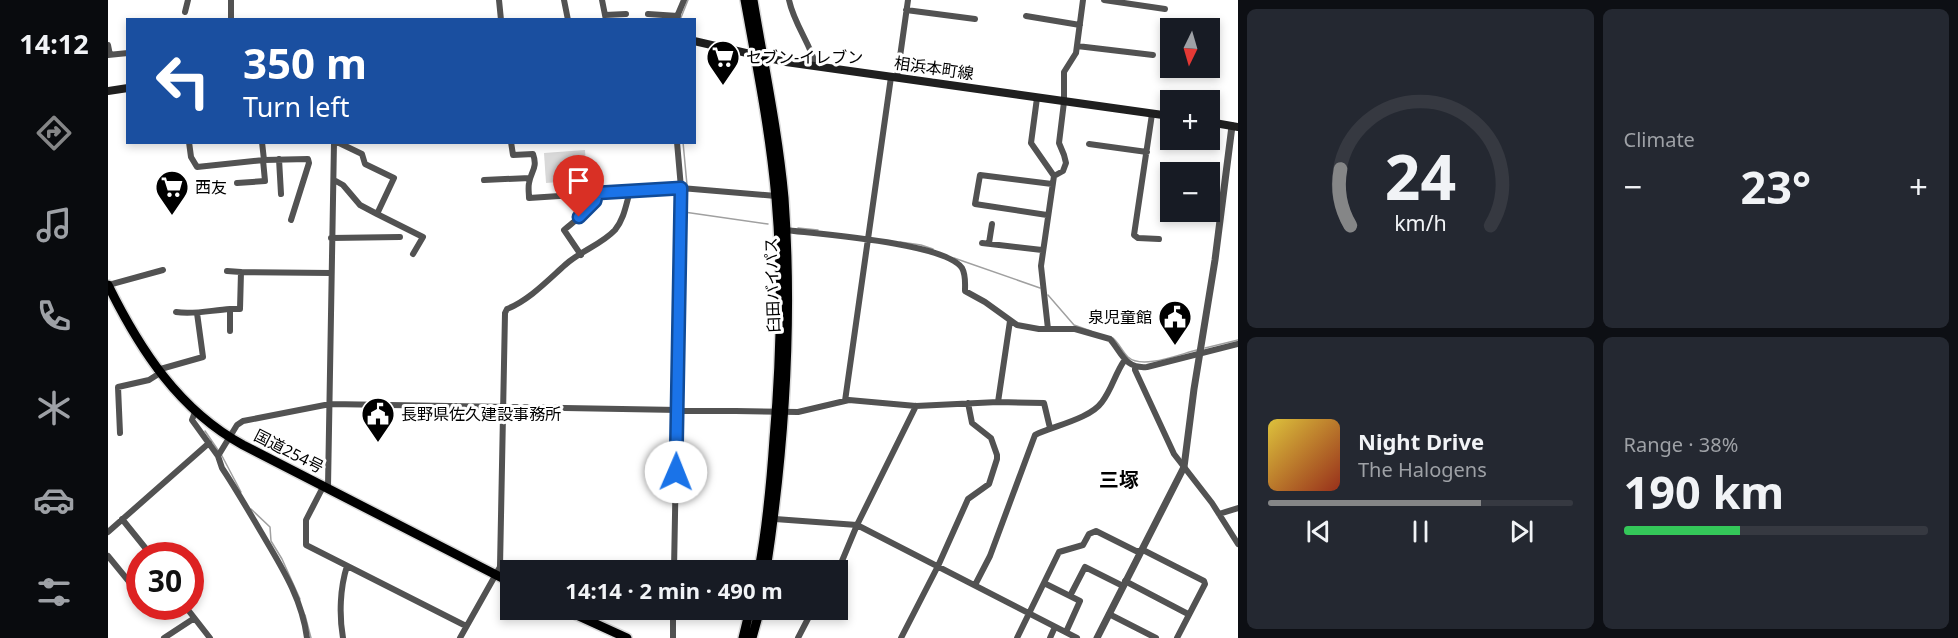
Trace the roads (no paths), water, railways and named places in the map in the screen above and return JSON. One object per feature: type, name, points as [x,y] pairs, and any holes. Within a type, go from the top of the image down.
[{"type":"highway","name":"臼田バイパス","points":[[745,0],[778,151],[785,230],[788,335],[775,519],[768,560]]},
{"type":"highway","name":"臼田バイパス","points":[[753,0],[776,196],[781,302],[781,411],[761,560]]},
{"type":"highway","name":"国道254号","points":[[108,285],[136,336],[159,371],[195,412],[230,437],[500,576]]},
{"type":"highway","points":[[584,620],[617,638]]},
{"type":"highway","points":[[588,620],[627,638]]},
{"type":"highway","points":[[743,638],[747,620]]},
{"type":"highway","points":[[752,638],[757,620]]},
{"type":"main road","name":"相浜本町線","points":[[696,41],[759,57],[1160,115]]},
{"type":"main road","points":[[108,91],[126,88]]},
{"type":"main road","points":[[1220,124],[1235,126]]},
{"type":"street","points":[[185,12],[188,0]]},
{"type":"street","points":[[231,0],[231,18]]},
{"type":"street","points":[[499,0],[501,18]]},
{"type":"street","points":[[564,0],[568,18]]},
{"type":"street","points":[[602,0],[606,17],[626,14]]},
{"type":"street","points":[[648,14],[677,18],[684,0]]},
{"type":"street","points":[[789,0],[816,66]]},
{"type":"street","points":[[845,401],[868,241],[908,0]]},
{"type":"street","points":[[1048,329],[1041,270],[1042,250],[1054,176],[1063,171],[1066,163],[1059,143],[1064,102],[1064,72],[1076,53],[1083,0]]},
{"type":"street","points":[[1104,0],[1165,9]]},
{"type":"street","points":[[906,10],[975,19]]},
{"type":"street","points":[[1026,16],[1080,25]]},
{"type":"street","points":[[108,45],[109,55],[126,53]]},
{"type":"street","points":[[1077,46],[1153,56]]},
{"type":"street","points":[[1037,98],[1031,143],[1054,176]]},
{"type":"street","points":[[1152,114],[1134,235],[1138,238],[1159,239]]},
{"type":"street","points":[[1097,638],[1184,467],[1199,354],[1235,126]]},
{"type":"street","points":[[189,144],[191,157],[197,167],[264,160],[308,159],[309,163],[291,220]]},
{"type":"street","points":[[237,183],[265,181],[262,144]]},
{"type":"street","points":[[336,144],[331,238],[328,400],[330,404],[326,486],[306,520],[306,545],[466,626]]},
{"type":"street","points":[[340,144],[362,154],[365,164],[394,178],[377,214]]},
{"type":"street","points":[[511,144],[513,155],[533,154],[535,157],[535,172],[530,178],[529,198],[681,188],[776,196]]},
{"type":"street","points":[[674,560],[681,188],[677,144]]},
{"type":"street","points":[[1093,147],[1147,152]]},
{"type":"street","points":[[279,159],[281,194]]},
{"type":"street","points":[[1047,215],[975,204],[980,175],[1052,184]]},
{"type":"street","points":[[484,180],[530,178]]},
{"type":"street","points":[[334,180],[344,185],[360,205],[423,237],[413,254]]},
{"type":"street","points":[[460,638],[500,567],[505,313],[507,309],[519,305],[565,265],[615,230],[623,217],[630,191]]},
{"type":"street","points":[[581,255],[564,230],[595,201],[597,193]]},
{"type":"street","points":[[992,224],[985,243],[1042,250]]},
{"type":"street","points":[[785,230],[920,248],[956,262],[962,268],[966,278],[965,291],[985,302],[1010,321],[1017,325],[1048,329],[1076,329],[1110,339],[1124,361],[1135,367],[1147,367],[1238,344]]},
{"type":"street","points":[[331,238],[400,237]]},
{"type":"street","points":[[108,285],[163,270]]},
{"type":"street","points":[[227,271],[331,273]]},
{"type":"street","points":[[176,312],[197,313],[240,309],[241,272]]},
{"type":"street","points":[[230,309],[230,331]]},
{"type":"street","points":[[120,433],[118,387],[149,380],[159,371],[203,357],[197,313]]},
{"type":"street","points":[[998,402],[1010,321]]},
{"type":"street","points":[[975,585],[990,556],[1034,438],[1050,428],[1065,424],[1098,407],[1111,388],[1124,361]]},
{"type":"street","points":[[1135,367],[1170,447],[1238,544]]},
{"type":"street","points":[[218,456],[237,425],[243,422],[330,404],[805,412],[845,401],[916,406],[1044,402],[1050,428]]},
{"type":"street","points":[[901,638],[938,566],[968,499],[988,484],[997,459],[991,438],[972,423],[968,403]]},
{"type":"street","points":[[842,560],[857,525],[916,406]]},
{"type":"street","points":[[195,412],[192,420],[218,456],[222,468],[283,567],[306,626],[307,638]]},
{"type":"street","points":[[108,532],[209,443]]},
{"type":"street","points":[[1219,514],[1238,508]]},
{"type":"street","points":[[122,519],[141,542]]},
{"type":"street","points":[[775,519],[857,525],[1077,638]]},
{"type":"street","points":[[1017,638],[1059,552],[1083,545],[1089,534],[1096,531],[1136,551],[1145,551],[1204,581],[1205,584],[1177,638]]},
{"type":"street","points":[[108,556],[126,578]]},
{"type":"street","points":[[343,638],[341,620],[343,580],[347,566]]},
{"type":"street","points":[[1070,596],[1085,567],[1188,614]]},
{"type":"street","points":[[1044,583],[1080,602],[1066,632]]},
{"type":"street","points":[[1108,614],[1156,638]]},
{"type":"street","points":[[164,638],[192,620]]},
{"type":"street","points":[[195,620],[210,638]]},
{"type":"street","points":[[673,620],[673,638]]},
{"type":"street","points":[[798,638],[807,620]]},
{"type":"street","points":[[1050,638],[1055,627]]},
{"type":"waterway","points":[[681,18],[688,0]]},
{"type":"waterway","points":[[683,144],[687,185]]},
{"type":"waterway","points":[[684,212],[768,224]]},
{"type":"waterway","points":[[798,228],[818,230]]},
{"type":"waterway","points":[[900,242],[933,249]]},
{"type":"waterway","points":[[954,258],[1040,288]]},
{"type":"waterway","points":[[1048,295],[1074,325],[1091,331]]},
{"type":"waterway","points":[[1113,338],[1134,361],[1152,362],[1197,350]]},
{"type":"waterway","points":[[1205,348],[1238,340]]},
{"type":"waterway","points":[[205,431],[218,450]]},
{"type":"waterway","points":[[221,454],[241,492]]},
{"type":"waterway","points":[[251,509],[270,527],[271,541],[300,599]]},
{"type":"waterway","points":[[305,615],[311,638]]},
{"type":"place","name":"セブン-イレブン","points":[[723,86]]},
{"type":"place","name":"西友","points":[[172,216]]},
{"type":"place","name":"泉児童館","points":[[1175,346]]},
{"type":"place","name":"長野県佐久建設事務所","points":[[378,443]]},
{"type":"district","name":"三塚","points":[[1119,480]]}]
